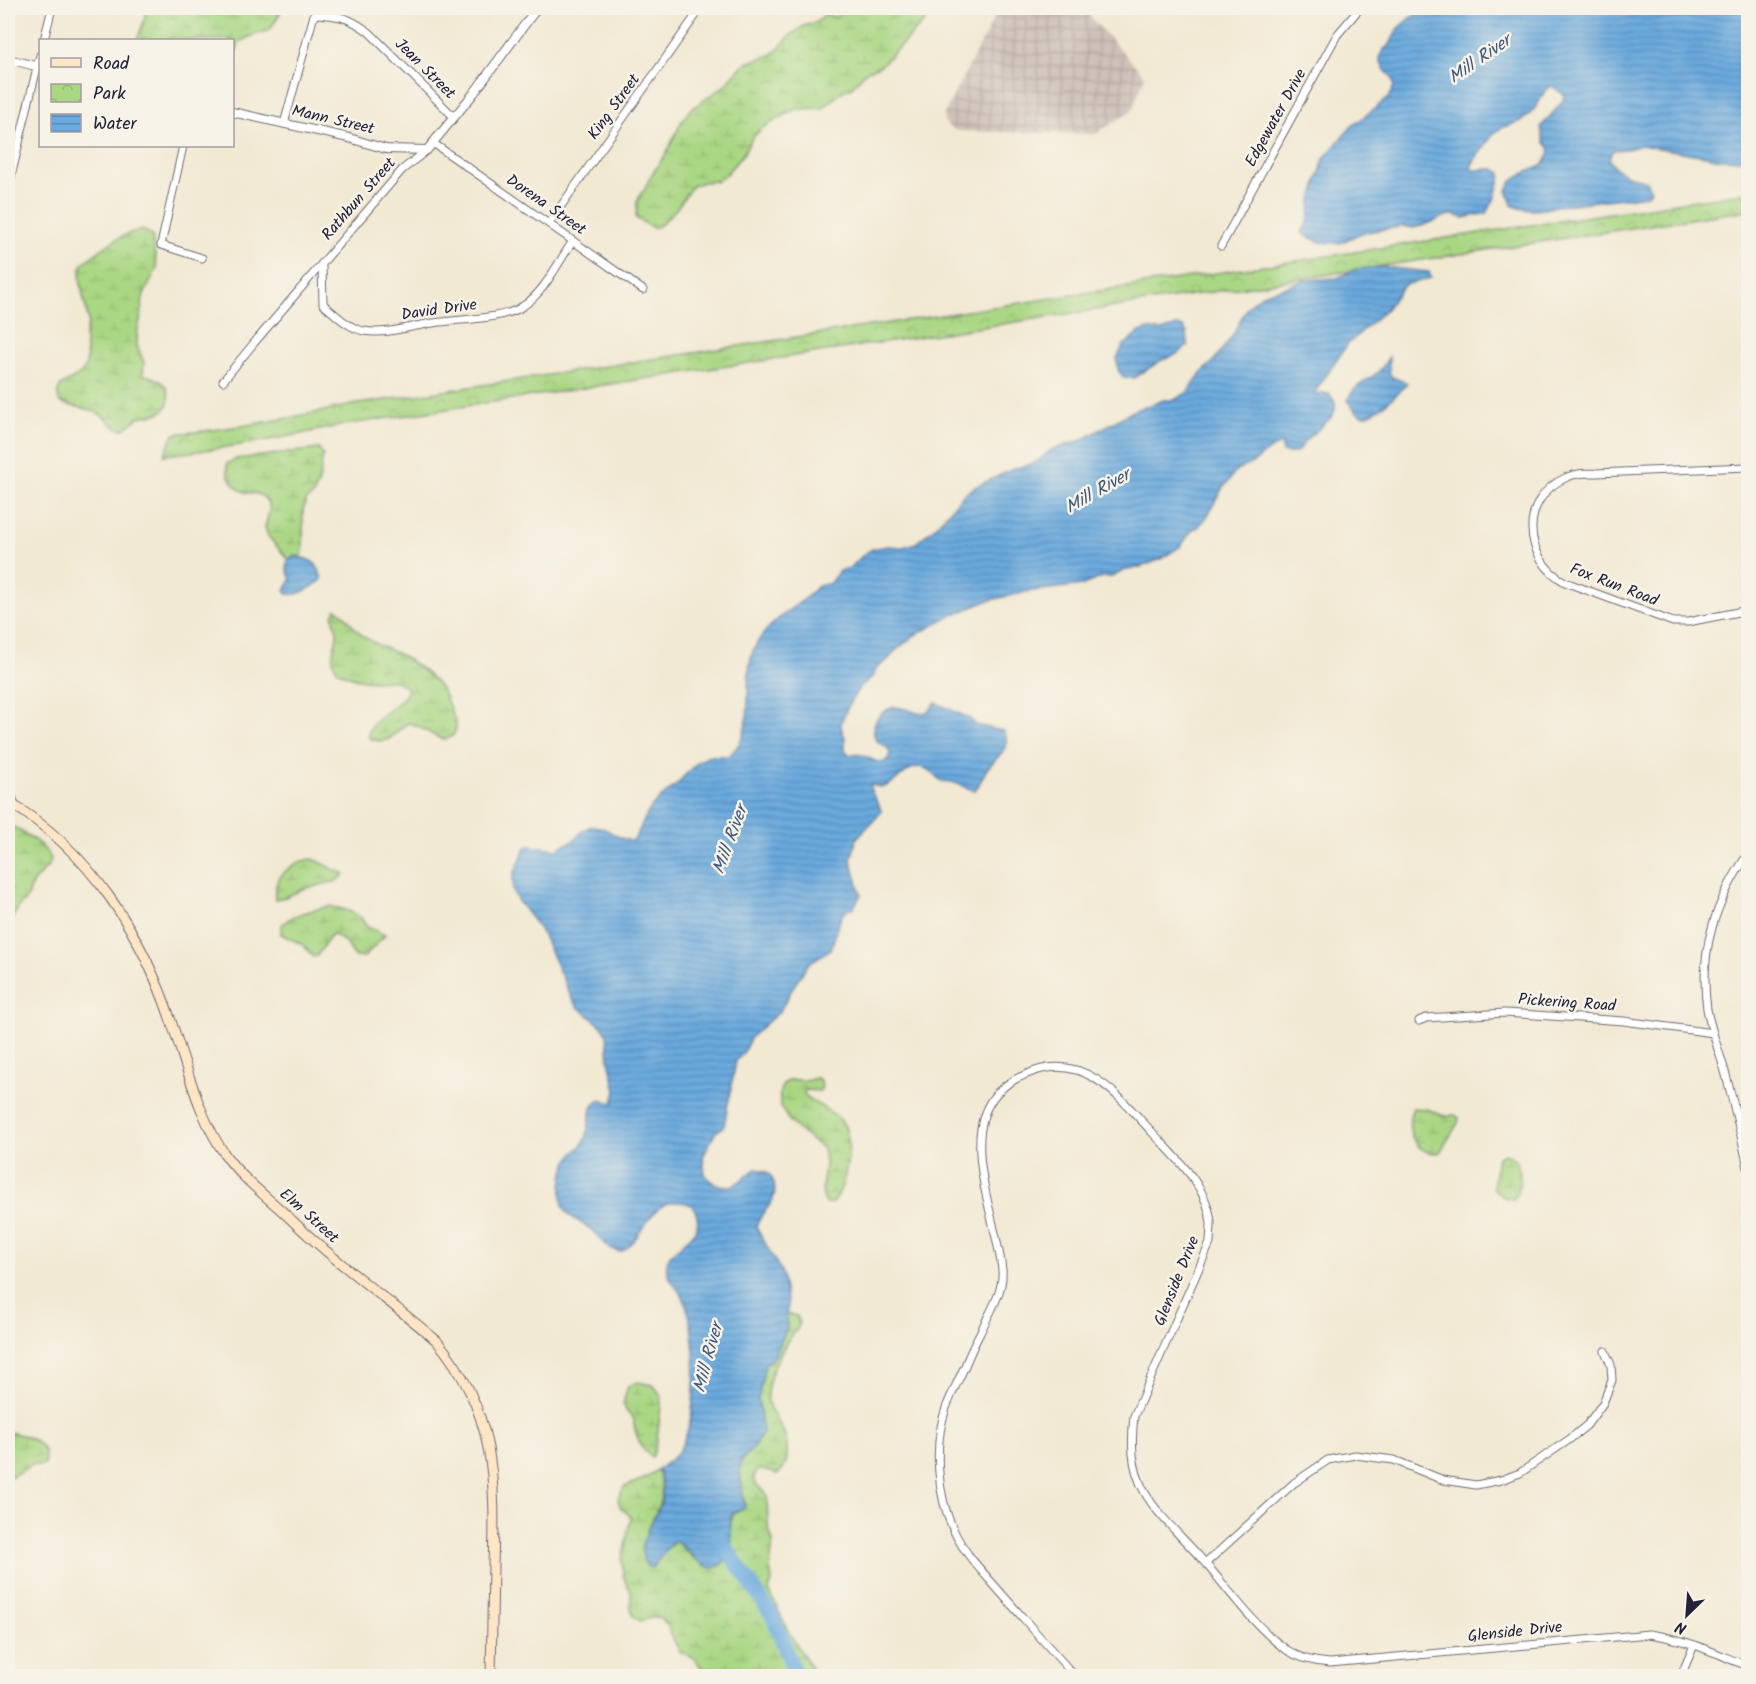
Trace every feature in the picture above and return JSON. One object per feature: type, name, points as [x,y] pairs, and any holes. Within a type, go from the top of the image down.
[{"type":"main road","name":"Elm Street","points":[[11,804],[43,826],[78,857],[112,901],[135,936],[158,984],[200,1105],[214,1136],[227,1157],[245,1178],[326,1250],[437,1341],[464,1381],[484,1428],[492,1470],[495,1517],[491,1677]]},
{"type":"street","points":[[44,39],[52,8]]},
{"type":"street","name":"Rathbun Street","points":[[223,381],[402,170],[433,143],[474,93],[537,8]]},
{"type":"street","name":"King Street","points":[[549,223],[701,8]]},
{"type":"street","name":"Edgewater Drive","points":[[1221,246],[1337,35],[1360,8]]},
{"type":"street","points":[[284,124],[315,11]]},
{"type":"street","name":"Jean Street","points":[[315,11],[338,15],[369,32],[453,117]]},
{"type":"street","points":[[8,59],[39,67],[8,189]]},
{"type":"street","name":"Mann Street","points":[[234,112],[349,138],[386,149],[427,150]]},
{"type":"street","name":"Dorena Street","points":[[433,143],[643,290]]},
{"type":"street","points":[[183,147],[161,244],[202,258]]},
{"type":"street","name":"David Drive","points":[[322,265],[323,304],[338,317],[362,331],[385,331],[494,316],[518,309],[535,296],[573,241]]},
{"type":"street","name":"Fox Run Road","points":[[1749,467],[1590,473],[1571,476],[1556,484],[1543,496],[1535,512],[1532,529],[1536,552],[1542,563],[1555,576],[1565,582],[1669,621],[1688,622],[1749,610]]},
{"type":"street","points":[[8,783],[11,804]]},
{"type":"street","points":[[1749,854],[1737,870],[1710,929],[1705,962],[1707,1010],[1726,1074],[1749,1168]]},
{"type":"street","name":"Pickering Road","points":[[1419,1021],[1426,1018],[1504,1013],[1624,1021],[1713,1033]]},
{"type":"street","name":"Glenside Drive","points":[[1075,1677],[969,1556],[953,1531],[941,1491],[938,1464],[946,1409],[996,1301],[1002,1272],[980,1161],[980,1130],[986,1108],[997,1093],[1016,1077],[1041,1069],[1058,1067],[1086,1073],[1101,1081],[1114,1092],[1184,1168],[1199,1188],[1206,1203],[1211,1222],[1210,1243],[1134,1416],[1131,1438],[1132,1455],[1144,1492],[1158,1510],[1237,1601],[1285,1649],[1298,1657],[1330,1663],[1649,1634],[1671,1637],[1749,1665]]},
{"type":"street","points":[[1206,1563],[1294,1483],[1328,1460],[1355,1455],[1394,1460],[1443,1480],[1476,1485],[1520,1473],[1587,1425],[1603,1403],[1612,1380],[1611,1365],[1605,1352]]},
{"type":"street","points":[[1681,1677],[1694,1645]]},
{"type":"shaded area","points":[[999,8],[1095,8],[1089,16],[1145,76],[1132,111],[1095,134],[958,131],[949,127],[944,121],[944,114]]},
{"type":"green space","points":[[147,8],[283,8],[270,30],[239,42],[234,61],[234,39],[137,39]]},
{"type":"green space","points":[[938,8],[881,65],[865,72],[852,87],[844,90],[823,108],[796,109],[764,127],[752,138],[743,154],[727,173],[717,181],[692,186],[676,209],[660,225],[653,228],[636,218],[637,203],[641,193],[690,110],[724,86],[744,64],[773,54],[792,34],[804,26],[815,23],[825,14],[835,17],[847,9]]},
{"type":"green space","points":[[1748,192],[1748,210],[343,425],[254,443],[164,455],[174,434],[241,426],[352,405]]},
{"type":"green space","points":[[142,230],[152,236],[157,268],[143,297],[137,345],[144,363],[143,374],[164,384],[169,397],[167,406],[161,412],[136,419],[127,427],[120,429],[95,412],[60,402],[58,395],[62,385],[79,375],[86,365],[85,337],[88,323],[80,278],[83,263],[118,239]]},
{"type":"green space","points":[[319,449],[323,455],[319,482],[303,509],[303,552],[300,557],[295,556],[288,559],[268,536],[265,527],[270,508],[266,500],[260,495],[248,493],[235,486],[228,474],[227,464],[236,459]]},
{"type":"green space","points":[[336,609],[344,614],[362,635],[407,659],[436,682],[443,692],[455,721],[456,729],[452,736],[440,738],[419,726],[408,723],[387,740],[369,738],[372,724],[398,703],[408,690],[404,685],[393,681],[364,680],[337,670],[333,659],[337,637],[333,616]]},
{"type":"green space","points":[[8,824],[38,843],[51,859],[49,865],[33,882],[28,897],[19,906],[8,927]]},
{"type":"green space","points":[[312,859],[344,875],[337,881],[275,899],[280,877],[298,863]]},
{"type":"green space","points":[[330,906],[356,914],[366,926],[385,935],[364,957],[355,957],[347,944],[334,934],[329,937],[317,956],[313,957],[303,945],[281,934],[282,925],[286,921],[304,912]]},
{"type":"green space","points":[[816,1078],[822,1086],[820,1091],[805,1090],[804,1094],[842,1122],[848,1140],[847,1163],[842,1186],[833,1203],[827,1204],[822,1190],[825,1163],[823,1148],[794,1125],[780,1102],[780,1093],[786,1082]]},
{"type":"green space","points":[[1413,1108],[1427,1109],[1444,1116],[1455,1115],[1459,1118],[1440,1152],[1426,1151],[1416,1144],[1410,1125]]},
{"type":"green space","points":[[1504,1154],[1515,1161],[1520,1173],[1519,1187],[1513,1199],[1501,1196],[1493,1187],[1498,1157]]},
{"type":"green space","points":[[786,1314],[797,1316],[799,1325],[774,1367],[767,1396],[769,1407],[784,1433],[787,1444],[786,1462],[781,1471],[776,1474],[759,1469],[754,1481],[767,1495],[768,1526],[773,1541],[770,1569],[772,1581],[769,1590],[789,1633],[816,1676],[706,1676],[696,1659],[679,1651],[667,1625],[661,1618],[654,1617],[640,1621],[633,1616],[631,1593],[623,1575],[622,1560],[631,1517],[620,1507],[618,1499],[624,1487],[646,1478],[657,1470],[661,1484],[661,1497],[644,1541],[643,1553],[647,1566],[676,1541],[693,1558],[731,1543],[732,1518],[745,1505],[740,1465],[763,1432],[758,1399],[765,1365],[776,1354],[787,1327]]},
{"type":"green space","points":[[637,1382],[653,1385],[661,1397],[652,1457],[642,1446],[635,1429],[634,1419],[623,1404],[628,1386]]},
{"type":"green space","points":[[8,1432],[27,1437],[40,1445],[45,1452],[44,1464],[32,1465],[8,1478]]},
{"type":"water","points":[[1425,8],[1748,8],[1748,160],[1722,159],[1641,145],[1614,150],[1609,157],[1614,167],[1646,181],[1651,190],[1647,195],[1539,210],[1528,210],[1512,205],[1507,190],[1512,182],[1515,178],[1542,165],[1548,156],[1550,149],[1544,141],[1541,127],[1563,101],[1564,95],[1552,86],[1546,89],[1537,106],[1528,116],[1496,132],[1472,164],[1473,170],[1494,169],[1501,173],[1494,200],[1487,213],[1464,218],[1446,216],[1413,228],[1404,226],[1361,233],[1340,243],[1321,242],[1308,237],[1302,232],[1309,220],[1311,203],[1324,158],[1351,127],[1388,98],[1394,86],[1393,79],[1380,60],[1381,54],[1389,46],[1398,29]]},
{"type":"water","points":[[1383,267],[1429,272],[1431,278],[1404,285],[1385,310],[1347,345],[1315,392],[1316,395],[1329,394],[1334,401],[1333,414],[1298,451],[1282,452],[1282,444],[1278,445],[1255,462],[1235,472],[1223,487],[1207,517],[1193,529],[1181,546],[1161,559],[1083,585],[1025,592],[987,601],[951,616],[915,635],[894,652],[859,688],[851,701],[841,722],[845,750],[850,755],[865,756],[878,762],[885,762],[890,753],[887,747],[877,741],[874,734],[876,720],[879,716],[886,710],[899,707],[917,713],[929,712],[937,703],[969,718],[976,725],[1004,731],[1005,748],[987,769],[975,790],[942,781],[920,767],[910,769],[888,785],[881,787],[870,785],[871,792],[881,811],[857,838],[851,860],[861,895],[854,907],[841,917],[831,949],[809,963],[780,1011],[751,1037],[736,1061],[724,1126],[715,1133],[703,1157],[705,1174],[711,1181],[723,1186],[734,1185],[756,1169],[765,1171],[772,1177],[774,1196],[756,1227],[782,1273],[788,1306],[787,1327],[776,1354],[765,1365],[758,1399],[763,1433],[740,1465],[745,1505],[731,1517],[731,1543],[726,1558],[716,1568],[705,1566],[676,1541],[670,1545],[653,1567],[649,1568],[642,1552],[646,1535],[662,1498],[661,1477],[658,1470],[678,1452],[685,1437],[693,1399],[694,1355],[689,1315],[684,1299],[669,1276],[666,1266],[668,1258],[694,1233],[697,1216],[693,1208],[686,1203],[673,1202],[663,1205],[648,1220],[636,1238],[620,1252],[606,1245],[565,1210],[562,1192],[567,1165],[586,1138],[593,1107],[600,1100],[613,1103],[616,1091],[604,1028],[578,1007],[572,999],[540,929],[513,891],[513,876],[526,847],[558,849],[570,843],[584,830],[596,826],[633,841],[653,805],[696,764],[711,756],[730,755],[739,743],[747,717],[750,662],[754,649],[769,628],[814,589],[829,584],[839,571],[850,568],[872,549],[887,546],[903,547],[916,543],[935,527],[964,494],[973,488],[1013,469],[1035,463],[1051,450],[1082,440],[1135,410],[1164,400],[1174,400],[1187,393],[1233,335],[1246,309],[1265,293],[1303,280],[1337,278],[1356,269]]},
{"type":"water","points":[[1177,326],[1183,327],[1187,333],[1188,346],[1134,378],[1123,377],[1118,370],[1117,358],[1124,345],[1140,332],[1148,329],[1161,331]]},
{"type":"water","points":[[1389,357],[1389,372],[1392,377],[1407,383],[1378,409],[1361,415],[1348,401],[1349,396],[1379,371]]},
{"type":"water","points":[[295,556],[313,562],[322,580],[301,592],[288,594],[285,590],[291,580],[287,563]]},
{"type":"waterway","name":"Mill River","points":[[718,1536],[772,1615],[796,1676]]}]
